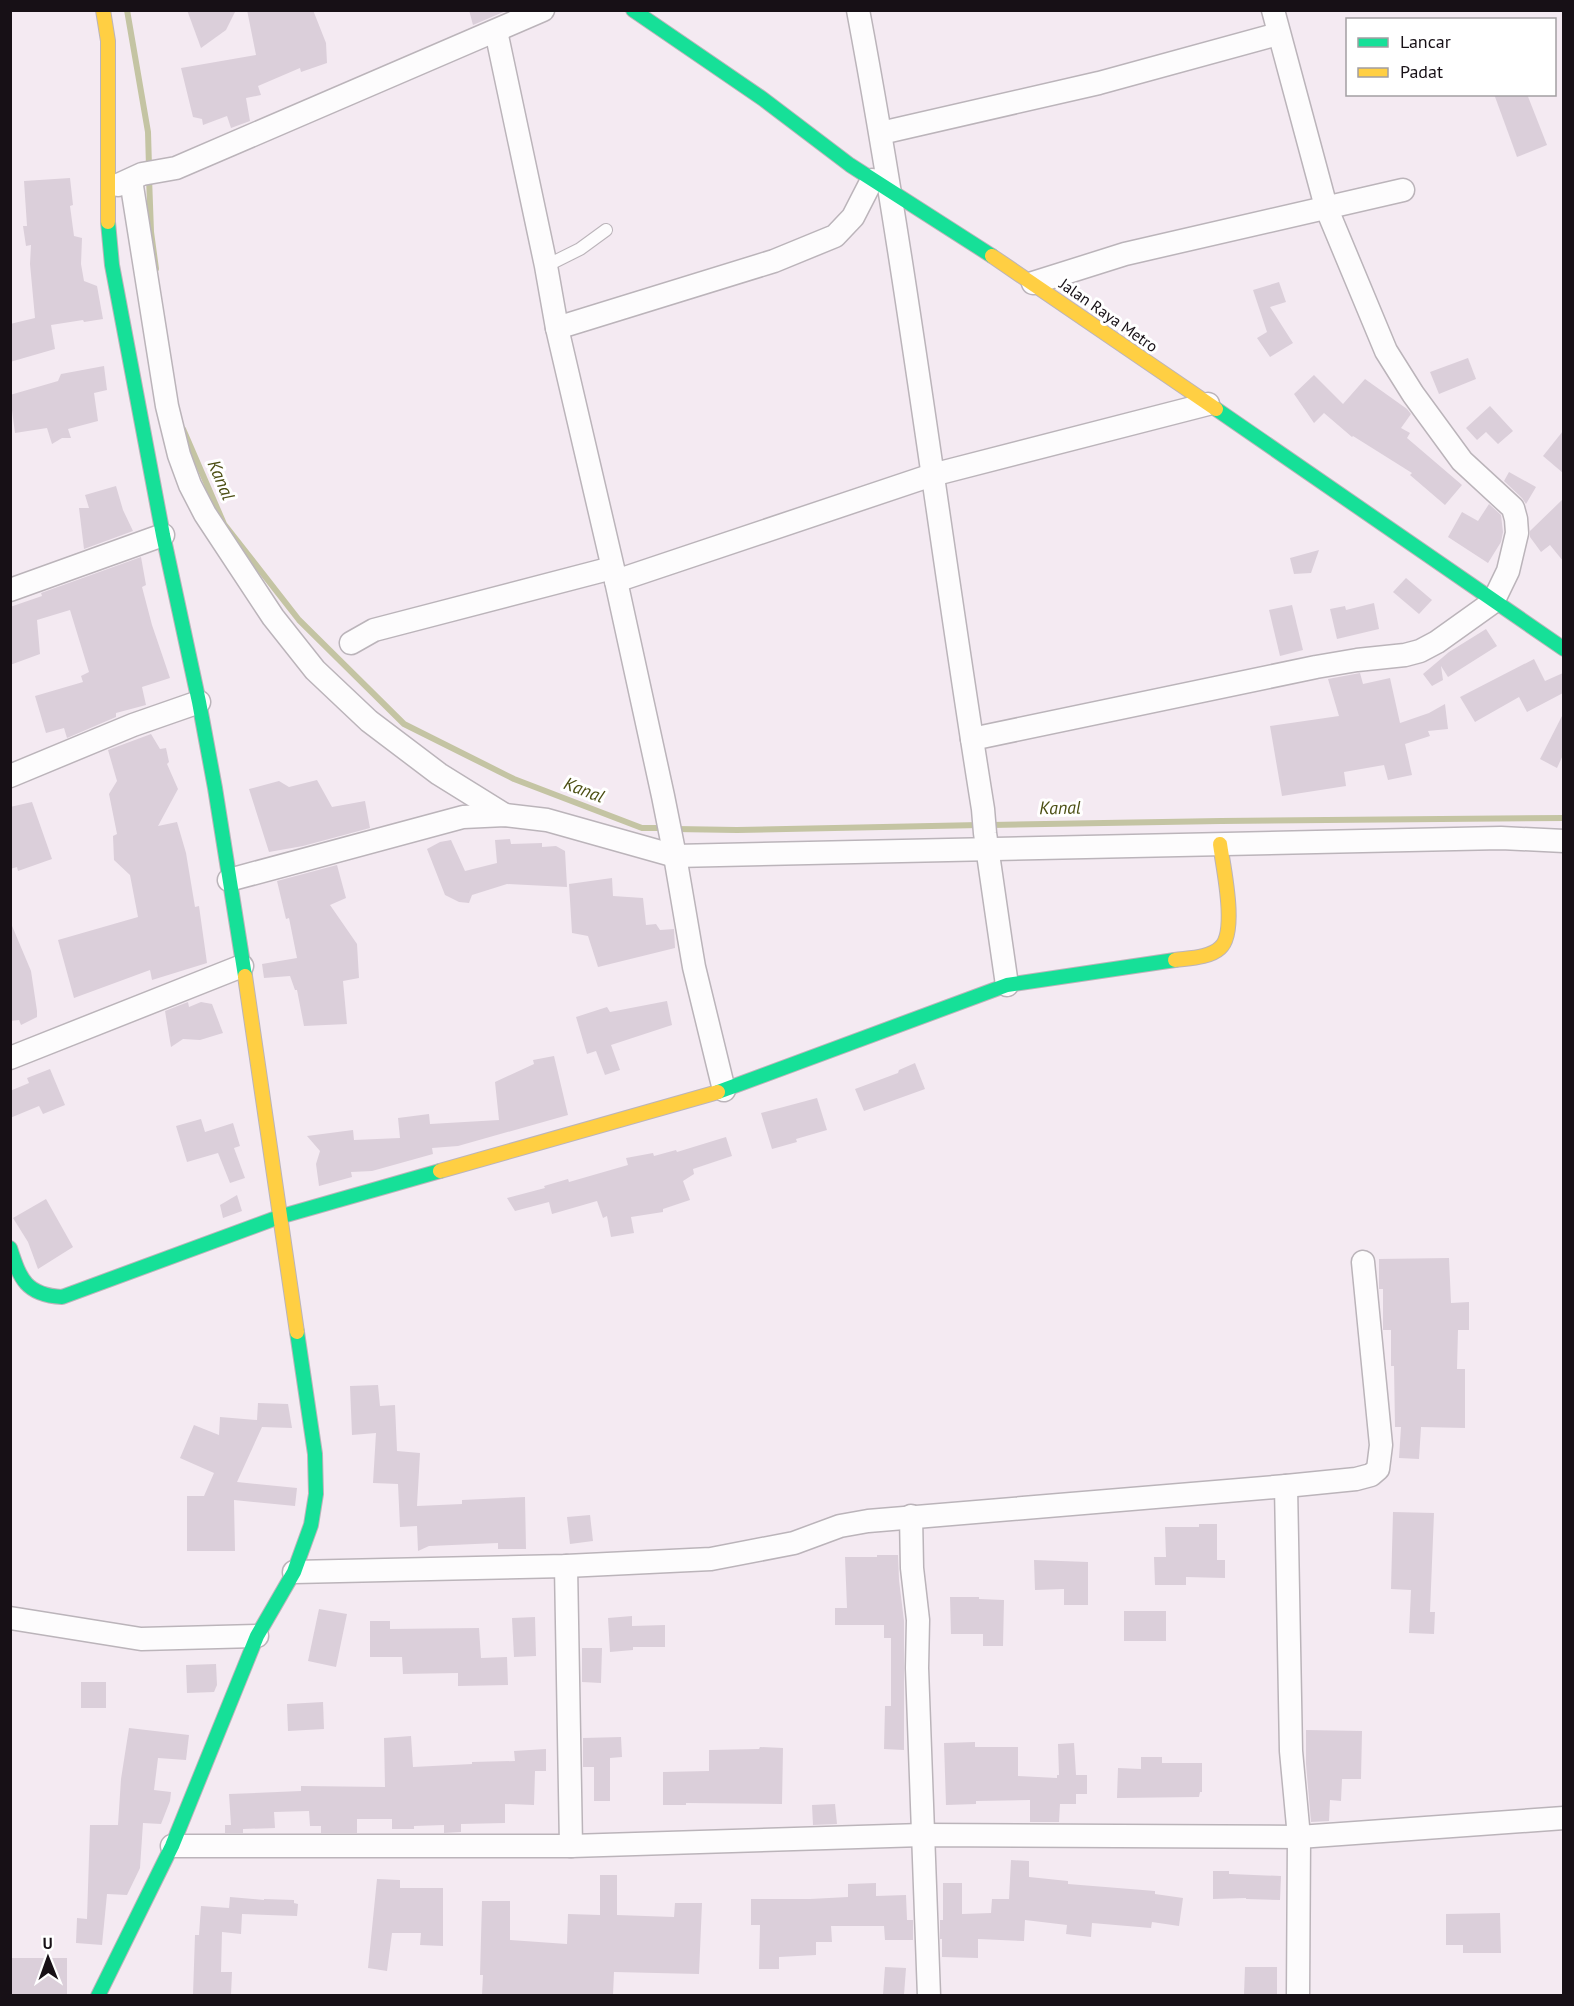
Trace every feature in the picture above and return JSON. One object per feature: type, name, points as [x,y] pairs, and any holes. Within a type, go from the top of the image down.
[{"type":"main road","points":[[98,1995],[172,1846],[257,1636],[294,1572],[311,1525],[316,1494],[315,1454],[249,1002],[215,788],[163,536],[112,265],[108,224],[108,41],[103,10]]},
{"type":"main road","name":"Jalan Raya Metro","points":[[633,10],[763,99],[881,186],[1033,283],[1493,602],[1563,648]]},
{"type":"main road","points":[[10,1248],[24,1282],[36,1293],[45,1297],[62,1297],[279,1217],[724,1090],[1007,985],[1200,956],[1217,951],[1224,944],[1228,924],[1220,844]]},
{"type":"street","points":[[109,187],[137,177],[176,168],[543,10]]},
{"type":"street","points":[[858,10],[881,133],[881,186],[909,309],[1007,985]]},
{"type":"street","points":[[972,739],[1316,667],[1413,653],[1437,642],[1493,602],[1508,571],[1517,532],[1513,508],[1462,461],[1413,394],[1386,351],[1326,207],[1273,10]]},
{"type":"street","points":[[496,31],[557,328],[674,847],[694,967],[724,1090]]},
{"type":"street","points":[[881,133],[1099,83],[1278,34]]},
{"type":"street","points":[[137,177],[167,406],[179,455],[190,485],[205,514],[273,617],[315,670],[369,721],[439,774],[505,815]]},
{"type":"street","points":[[557,328],[774,261],[835,237],[881,186]]},
{"type":"street","points":[[1033,283],[1125,254],[1403,190]]},
{"type":"street","points":[[351,643],[374,630],[614,574],[932,475],[1208,404]]},
{"type":"street","points":[[10,590],[163,536]]},
{"type":"street","points":[[10,776],[133,725],[199,702]]},
{"type":"street","points":[[229,880],[463,818],[505,815],[547,820],[674,847],[986,841],[1220,844],[1502,838],[1563,841]]},
{"type":"street","points":[[10,1058],[242,966]]},
{"type":"street","points":[[294,1572],[566,1566],[711,1559],[794,1543],[840,1526],[868,1521],[1286,1486],[1356,1479],[1371,1475],[1378,1469],[1381,1445],[1363,1262]]},
{"type":"street","points":[[1286,1486],[1291,1750],[1299,1837],[1298,1995]]},
{"type":"street","points":[[911,1516],[912,1568],[918,1620],[917,1668],[929,1995]]},
{"type":"street","points":[[566,1566],[571,1846]]},
{"type":"street","points":[[10,1618],[141,1638],[257,1636]]},
{"type":"street","points":[[172,1846],[571,1846],[922,1835],[1299,1837],[1563,1818]]},
{"type":"lane","points":[[546,266],[580,249],[606,230]]},
{"type":"building","points":[[187,10],[236,10],[226,30],[201,48]]},
{"type":"building","points":[[247,10],[313,10],[326,43],[327,63],[301,72],[300,68],[258,86],[261,95],[246,98],[250,121],[231,128],[227,116],[203,125],[202,119],[193,117],[181,68],[256,55]]},
{"type":"building","points":[[469,10],[508,10],[473,25]]},
{"type":"building","points":[[1495,96],[1528,96],[1547,145],[1517,157]]},
{"type":"building","points":[[70,178],[73,205],[70,206],[74,236],[82,238],[81,264],[84,281],[97,286],[103,319],[51,325],[55,349],[10,362],[10,324],[35,318],[30,264],[31,245],[26,246],[23,226],[27,226],[24,181]]},
{"type":"building","points":[[1279,282],[1286,302],[1270,307],[1293,343],[1270,357],[1257,338],[1267,332],[1253,290]]},
{"type":"building","points":[[1468,358],[1476,379],[1439,394],[1430,372]]},
{"type":"building","points":[[104,366],[107,390],[94,393],[98,421],[68,429],[71,438],[62,438],[52,444],[47,428],[15,433],[10,395],[58,381],[61,374]]},
{"type":"building","points":[[1314,375],[1343,404],[1365,379],[1407,409],[1411,414],[1401,428],[1410,433],[1407,438],[1462,485],[1445,505],[1410,475],[1412,473],[1352,437],[1324,413],[1314,423],[1294,394]]},
{"type":"building","points":[[1490,406],[1513,431],[1498,444],[1486,432],[1477,440],[1466,428]]},
{"type":"building","points":[[1563,431],[1563,473],[1543,456]]},
{"type":"building","points":[[1509,472],[1536,487],[1526,504],[1504,481]]},
{"type":"building","points":[[116,486],[123,510],[133,531],[84,549],[79,508],[89,508],[85,495]]},
{"type":"building","points":[[1563,499],[1563,561],[1550,545],[1541,552],[1530,537],[1530,531]]},
{"type":"building","points":[[1489,504],[1501,515],[1503,532],[1501,542],[1488,563],[1448,537],[1462,512],[1478,521]]},
{"type":"building","points":[[1319,550],[1311,573],[1294,574],[1290,558]]},
{"type":"building","points":[[141,557],[146,585],[142,587],[170,678],[142,687],[146,705],[116,713],[116,717],[67,738],[64,728],[46,733],[35,696],[83,682],[81,676],[89,672],[70,610],[37,620],[40,654],[10,665],[10,607],[42,596],[41,593]]},
{"type":"building","points":[[1406,578],[1432,600],[1419,614],[1393,592]]},
{"type":"building","points":[[1374,603],[1379,629],[1337,639],[1330,609],[1345,606],[1346,610]]},
{"type":"building","points":[[1292,605],[1303,650],[1280,656],[1269,610]]},
{"type":"building","points":[[1486,629],[1497,646],[1448,677],[1441,666],[1443,680],[1432,686],[1423,674],[1449,652]]},
{"type":"building","points":[[1534,659],[1545,681],[1563,673],[1563,693],[1527,712],[1519,697],[1475,722],[1460,697]]},
{"type":"building","points":[[1360,673],[1363,684],[1390,678],[1400,723],[1429,713],[1445,704],[1448,729],[1428,731],[1430,736],[1405,744],[1412,775],[1388,780],[1384,765],[1344,772],[1346,786],[1282,796],[1270,726],[1339,716],[1328,679]]},
{"type":"building","points":[[1563,714],[1563,755],[1557,768],[1540,759]]},
{"type":"building","points":[[151,734],[160,749],[166,748],[169,762],[167,764],[178,789],[158,826],[177,822],[186,853],[195,907],[199,906],[207,963],[152,980],[150,970],[74,998],[58,940],[138,917],[130,875],[114,860],[113,836],[117,834],[109,794],[117,781],[108,750]]},
{"type":"building","points":[[317,780],[332,807],[365,801],[370,828],[303,846],[269,852],[249,789],[279,781],[289,787]]},
{"type":"building","points":[[32,802],[52,859],[18,871],[17,867],[10,869],[10,807]]},
{"type":"building","points":[[510,839],[511,844],[542,843],[542,847],[556,846],[565,851],[567,887],[507,884],[472,895],[469,903],[459,902],[445,895],[427,849],[440,842],[451,840],[465,871],[497,863],[495,840]]},
{"type":"building","points":[[337,865],[346,898],[330,905],[357,944],[359,978],[343,981],[347,1024],[304,1026],[297,990],[290,976],[264,978],[262,964],[297,958],[289,918],[286,919],[277,881]]},
{"type":"building","points":[[612,878],[613,896],[643,898],[646,925],[656,924],[660,930],[674,929],[675,948],[598,967],[588,936],[572,933],[569,884]]},
{"type":"building","points":[[10,921],[31,971],[37,1011],[37,1017],[21,1025],[19,1020],[10,1021]]},
{"type":"building","points":[[667,1001],[672,1025],[611,1045],[620,1070],[605,1075],[596,1051],[587,1054],[576,1017],[607,1007],[610,1012]]},
{"type":"building","points":[[188,1002],[189,1007],[201,1002],[212,1004],[223,1033],[200,1040],[183,1039],[171,1047],[165,1011]]},
{"type":"building","points":[[554,1056],[568,1115],[458,1146],[432,1148],[433,1154],[372,1171],[351,1172],[352,1177],[319,1186],[316,1164],[320,1151],[307,1136],[353,1130],[354,1140],[400,1138],[398,1118],[429,1114],[430,1124],[499,1120],[495,1082],[534,1064],[533,1060]]},
{"type":"building","points":[[915,1063],[925,1089],[864,1111],[855,1089],[898,1073],[899,1070]]},
{"type":"building","points":[[50,1069],[65,1105],[43,1114],[39,1106],[10,1118],[10,1091],[29,1083],[27,1078]]},
{"type":"building","points":[[817,1098],[827,1130],[772,1149],[761,1113]]},
{"type":"building","points":[[201,1119],[205,1132],[233,1123],[240,1146],[234,1148],[245,1178],[230,1183],[218,1153],[187,1162],[176,1126]]},
{"type":"building","points":[[726,1137],[732,1156],[693,1169],[694,1174],[683,1181],[690,1200],[663,1209],[663,1212],[631,1217],[634,1233],[611,1237],[607,1216],[603,1218],[597,1201],[552,1214],[549,1202],[515,1211],[507,1198],[568,1179],[569,1182],[628,1165],[626,1158],[653,1153],[654,1156],[676,1150],[677,1152]]},
{"type":"building","points":[[237,1195],[242,1211],[223,1218],[220,1205]]},
{"type":"building","points":[[46,1199],[73,1247],[38,1269],[28,1242],[13,1218]]},
{"type":"building","points":[[1449,1258],[1451,1303],[1469,1302],[1469,1330],[1458,1330],[1457,1369],[1465,1369],[1465,1428],[1421,1427],[1419,1459],[1399,1458],[1401,1427],[1395,1427],[1391,1330],[1383,1330],[1383,1289],[1379,1289],[1379,1259]]},
{"type":"building","points":[[378,1385],[380,1406],[395,1405],[397,1451],[420,1453],[417,1506],[462,1504],[462,1500],[525,1497],[526,1549],[498,1549],[498,1543],[429,1546],[418,1551],[417,1526],[400,1527],[398,1484],[373,1483],[376,1433],[352,1435],[350,1386]]},
{"type":"building","points":[[258,1403],[288,1404],[292,1428],[262,1427],[237,1482],[297,1488],[295,1506],[234,1500],[235,1551],[187,1551],[187,1496],[204,1496],[214,1473],[180,1458],[194,1425],[219,1435],[220,1417],[257,1420]]},
{"type":"building","points":[[1393,1512],[1434,1513],[1430,1612],[1435,1612],[1434,1634],[1409,1633],[1411,1590],[1391,1589]]},
{"type":"building","points":[[590,1515],[593,1541],[570,1544],[567,1517]]},
{"type":"building","points":[[1199,1524],[1217,1524],[1217,1560],[1225,1560],[1225,1578],[1186,1577],[1186,1585],[1155,1585],[1154,1557],[1166,1557],[1165,1527],[1199,1527]]},
{"type":"building","points":[[877,1555],[898,1555],[904,1621],[904,1750],[884,1749],[885,1706],[891,1706],[891,1638],[884,1638],[884,1625],[835,1625],[835,1608],[847,1608],[845,1557],[877,1557]]},
{"type":"building","points":[[1034,1560],[1088,1562],[1088,1605],[1064,1605],[1064,1589],[1035,1590]]},
{"type":"building","points":[[950,1597],[1004,1600],[1003,1646],[983,1646],[983,1634],[951,1634]]},
{"type":"building","points":[[319,1609],[347,1614],[336,1667],[308,1661]]},
{"type":"building","points":[[1124,1611],[1166,1611],[1166,1641],[1124,1641]]},
{"type":"building","points":[[632,1616],[632,1626],[665,1625],[665,1647],[633,1647],[633,1650],[610,1652],[608,1618]]},
{"type":"building","points":[[535,1617],[536,1656],[514,1657],[512,1618]]},
{"type":"building","points":[[370,1621],[390,1621],[390,1629],[479,1628],[481,1658],[507,1657],[508,1685],[458,1686],[458,1673],[403,1674],[402,1657],[370,1657]]},
{"type":"building","points":[[582,1648],[602,1648],[601,1683],[582,1682]]},
{"type":"building","points":[[216,1664],[217,1685],[214,1692],[187,1693],[186,1665]]},
{"type":"building","points":[[81,1682],[106,1682],[106,1708],[81,1708]]},
{"type":"building","points":[[323,1702],[324,1729],[288,1731],[287,1704]]},
{"type":"building","points":[[129,1728],[189,1735],[186,1760],[158,1758],[154,1790],[171,1792],[161,1824],[143,1823],[140,1868],[127,1895],[107,1894],[102,1945],[76,1943],[77,1918],[87,1919],[90,1825],[118,1825],[121,1779]]},
{"type":"building","points":[[1306,1730],[1362,1731],[1361,1779],[1342,1779],[1341,1801],[1330,1800],[1329,1821],[1311,1822],[1306,1764]]},
{"type":"building","points":[[411,1736],[413,1767],[515,1761],[514,1751],[546,1749],[546,1771],[535,1771],[534,1805],[505,1804],[505,1823],[461,1824],[461,1832],[444,1833],[444,1825],[392,1829],[392,1819],[357,1819],[357,1833],[321,1833],[321,1826],[310,1826],[309,1811],[274,1812],[275,1828],[243,1829],[243,1833],[225,1833],[225,1825],[231,1825],[229,1794],[301,1791],[301,1786],[385,1787],[384,1738]]},
{"type":"building","points":[[621,1737],[622,1757],[610,1758],[610,1801],[594,1801],[594,1767],[583,1767],[583,1738]]},
{"type":"building","points":[[975,1742],[975,1747],[1018,1747],[1018,1776],[1057,1778],[1059,1775],[1058,1744],[1074,1743],[1076,1775],[1087,1775],[1087,1794],[1076,1794],[1076,1804],[1060,1804],[1059,1822],[1030,1822],[1030,1800],[976,1801],[976,1804],[946,1805],[944,1743]]},
{"type":"building","points":[[760,1747],[783,1748],[782,1804],[686,1803],[686,1805],[663,1805],[663,1772],[709,1771],[709,1750],[759,1749]]},
{"type":"building","points":[[1141,1757],[1162,1757],[1162,1763],[1202,1763],[1202,1792],[1199,1797],[1117,1798],[1118,1768],[1141,1769]]},
{"type":"building","points":[[835,1804],[837,1824],[813,1825],[812,1805]]},
{"type":"building","points":[[1011,1860],[1029,1861],[1029,1877],[1068,1881],[1068,1884],[1155,1891],[1155,1894],[1183,1898],[1179,1926],[1152,1922],[1151,1928],[1092,1923],[1091,1937],[1066,1934],[1067,1925],[1025,1920],[1024,1941],[978,1939],[978,1958],[942,1957],[940,1920],[943,1920],[943,1883],[962,1883],[962,1914],[991,1913],[992,1899],[1009,1899]]},
{"type":"building","points":[[1213,1871],[1229,1871],[1229,1874],[1281,1876],[1280,1900],[1213,1899]]},
{"type":"building","points":[[600,1875],[617,1875],[617,1915],[674,1917],[675,1903],[702,1903],[699,1974],[614,1972],[613,1995],[482,1995],[483,1975],[480,1975],[482,1901],[510,1901],[510,1940],[567,1944],[568,1914],[600,1915]]},
{"type":"building","points":[[377,1879],[400,1880],[400,1888],[443,1888],[443,1946],[420,1945],[421,1933],[392,1933],[387,1971],[368,1968]]},
{"type":"building","points":[[876,1883],[876,1896],[906,1895],[907,1920],[913,1920],[913,1940],[885,1940],[884,1926],[831,1926],[832,1942],[816,1942],[816,1955],[779,1957],[779,1969],[759,1969],[760,1925],[751,1925],[751,1899],[848,1897],[848,1884]]},
{"type":"building","points":[[230,1897],[294,1900],[294,1903],[298,1904],[297,1916],[242,1914],[241,1934],[222,1932],[221,1972],[232,1972],[231,1995],[193,1995],[195,1935],[199,1935],[201,1906],[229,1908]]},
{"type":"building","points":[[1500,1913],[1501,1953],[1463,1953],[1463,1945],[1446,1945],[1446,1914]]},
{"type":"building","points":[[10,1958],[67,1958],[67,1995],[10,1995]]},
{"type":"building","points":[[885,1967],[906,1968],[904,1995],[883,1995]]},
{"type":"building","points":[[1245,1967],[1277,1967],[1277,1995],[1244,1995]]},
{"type":"waterway","name":"Kanal","points":[[127,10],[148,132],[149,167]]},
{"type":"waterway","name":"Kanal","points":[[149,177],[151,232],[156,269]]},
{"type":"waterway","name":"Kanal","points":[[183,429],[224,524],[299,620],[404,724],[514,779],[642,828],[665,828]]},
{"type":"waterway","name":"Kanal","points":[[990,825],[1564,818]]},
{"type":"waterway","name":"Kanal","points":[[675,829],[737,830],[980,825]]},
{"type":"traffic: fast","points":[[633,10],[763,99],[850,165],[992,256]]},
{"type":"traffic: fast","points":[[108,222],[112,265],[163,535],[215,788],[245,976]]},
{"type":"traffic: fast","points":[[1216,409],[1564,649]]},
{"type":"traffic: fast","points":[[718,1092],[1007,985],[1175,960]]},
{"type":"traffic: fast","points":[[10,1248],[21,1277],[32,1289],[50,1296],[62,1297],[279,1217],[440,1171]]},
{"type":"traffic: fast","points":[[98,1996],[172,1846],[257,1636],[294,1572],[311,1525],[316,1494],[315,1454],[297,1332]]},
{"type":"traffic: slow","points":[[103,10],[108,41],[108,222]]},
{"type":"traffic: slow","points":[[992,256],[1216,409]]},
{"type":"traffic: slow","points":[[1175,960],[1210,954],[1220,948],[1225,940],[1229,914],[1220,844]]},
{"type":"traffic: slow","points":[[245,976],[297,1332]]},
{"type":"traffic: slow","points":[[440,1171],[718,1092]]}]
